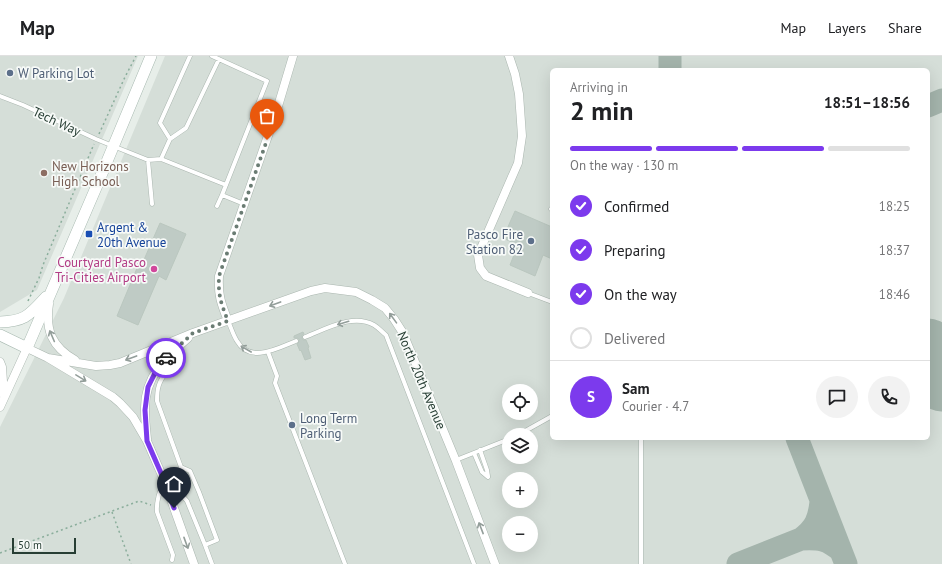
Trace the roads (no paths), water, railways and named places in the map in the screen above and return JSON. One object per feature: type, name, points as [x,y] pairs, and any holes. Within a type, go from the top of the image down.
[{"type":"main road","points":[[0,335],[27,348],[151,56]]},
{"type":"main road","points":[[0,322],[24,318],[30,314],[50,293]]},
{"type":"street","points":[[228,321],[220,300],[219,276],[276,113],[293,56]]},
{"type":"street","points":[[509,56],[515,74],[519,94],[522,136],[518,163],[478,255],[480,268],[486,276],[528,293]]},
{"type":"street","name":"North 20th Avenue","points":[[48,358],[96,366],[120,363],[193,333],[311,290],[325,288],[356,292],[385,308],[403,333],[456,461],[495,564]]},
{"type":"street","points":[[50,293],[48,326],[52,336],[58,348],[66,355],[79,362]]},
{"type":"street","points":[[147,441],[145,410],[148,387],[160,364],[193,333]]},
{"type":"street","points":[[0,407],[27,348]]},
{"type":"street","name":"North 20th Avenue","points":[[27,348],[48,358],[113,397],[133,417],[147,441],[164,480],[194,564]]},
{"type":"street","points":[[0,362],[2,368],[4,397]]},
{"type":"lane","points":[[170,139],[160,123],[190,56]]},
{"type":"lane","points":[[212,56],[267,81],[217,206]]},
{"type":"lane","points":[[161,159],[170,139],[186,128],[219,59]]},
{"type":"lane","name":"Tech Way","points":[[0,96],[96,139],[148,160]]},
{"type":"lane","points":[[152,204],[148,160],[161,159],[226,185]]},
{"type":"lane","points":[[222,195],[245,204]]},
{"type":"lane","points":[[528,293],[550,301]]},
{"type":"lane","points":[[305,337],[353,320],[373,324],[386,335],[474,564]]},
{"type":"lane","points":[[228,321],[237,341],[242,348],[254,352],[268,352],[296,341]]},
{"type":"lane","points":[[268,352],[277,376],[275,383],[345,564]]},
{"type":"lane","points":[[167,371],[161,380],[157,392],[157,401],[181,467],[190,470],[216,540],[205,545]]},
{"type":"lane","points":[[531,428],[550,417]]},
{"type":"lane","points":[[641,440],[641,564]]},
{"type":"lane","points":[[456,461],[502,442]]},
{"type":"lane","points":[[474,453],[482,472],[488,477],[488,470],[480,450]]},
{"type":"lane","points":[[172,560],[173,555],[156,506],[159,492],[164,480],[179,492],[187,501],[212,564]]},
{"type":"place","name":"W Parking Lot","points":[[10,73]]},
{"type":"place","name":"New Horizons High School","points":[[44,173]]},
{"type":"place","name":"Argent & 20th Avenue","points":[[89,234]]},
{"type":"place","name":"Pasco Fire Station 82","points":[[531,241]]},
{"type":"place","name":"Courtyard Pasco Tri-Cities Airport","points":[[154,269]]},
{"type":"place","name":"Long Term Parking","points":[[292,425]]}]
